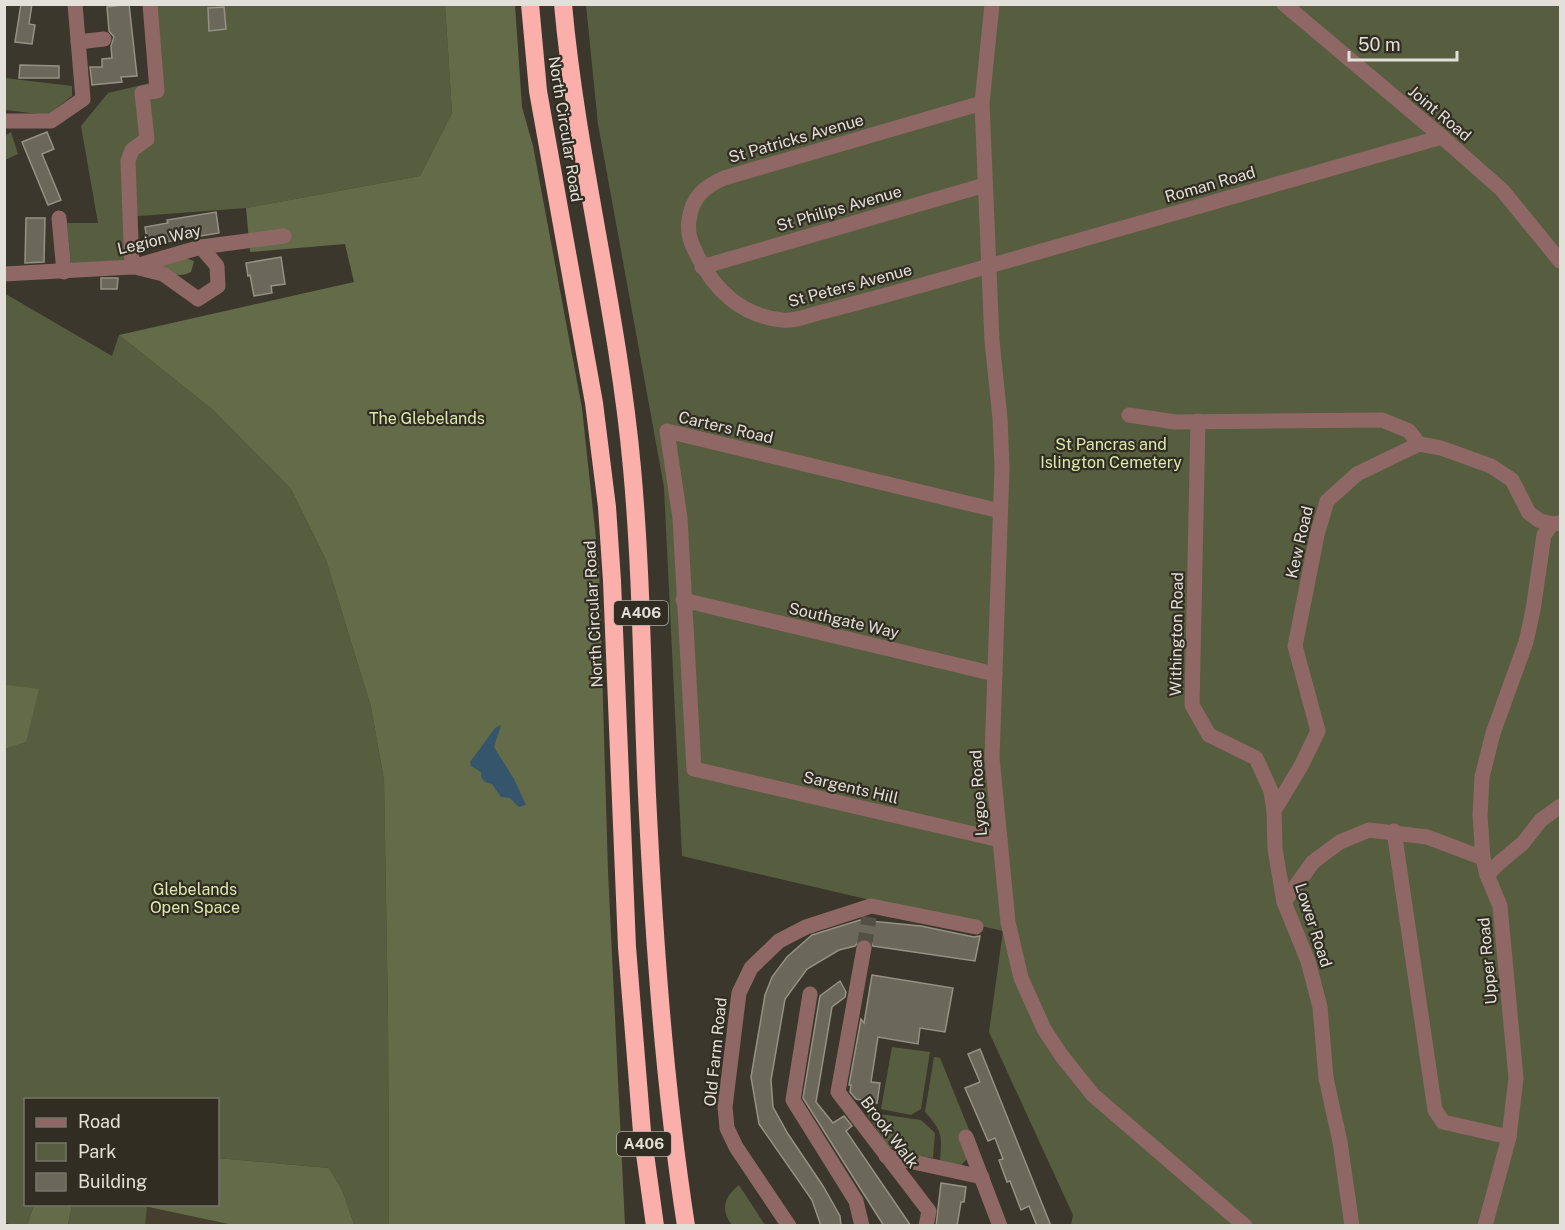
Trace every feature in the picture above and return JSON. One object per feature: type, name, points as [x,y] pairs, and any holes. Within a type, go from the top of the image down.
[{"type":"highway","name":"North Circular Road","points":[[530,4],[538,91],[594,403],[607,507],[627,947],[642,1132],[655,1226]]},
{"type":"highway","name":"North Circular Road","points":[[563,4],[574,102],[612,315],[632,466],[638,542],[656,963],[678,1174],[686,1226]]},
{"type":"street","points":[[4,121],[51,121],[83,99],[75,4]]},
{"type":"street","points":[[150,4],[157,91],[142,93],[147,139],[132,150],[128,161],[132,267],[163,274],[198,299],[218,286],[217,266],[201,247]]},
{"type":"street","name":"Lygoe Road","points":[[992,4],[982,103],[992,341],[1000,418],[1002,468],[992,758],[1008,922],[1012,942],[1021,978],[1044,1029],[1061,1055],[1093,1095],[1245,1226]]},
{"type":"street","name":"Joint Road","points":[[1284,4],[1502,190],[1560,261]]},
{"type":"street","points":[[78,42],[104,39]]},
{"type":"street","name":"St Patricks Avenue","points":[[702,267],[689,239],[689,221],[695,199],[708,185],[734,175],[982,103]]},
{"type":"street","name":"Roman Road","points":[[988,267],[1442,137]]},
{"type":"street","name":"St Philips Avenue","points":[[702,267],[985,184]]},
{"type":"street","points":[[59,218],[64,272]]},
{"type":"street","name":"Legion Way","points":[[4,274],[132,267],[201,247],[284,236]]},
{"type":"street","name":"St Peters Avenue","points":[[702,267],[731,301],[766,318],[785,321],[988,267]]},
{"type":"street","points":[[1129,415],[1175,422],[1382,420],[1409,431],[1419,444],[1441,448],[1491,466],[1512,480],[1529,513],[1540,521],[1556,524]]},
{"type":"street","name":"Withington Road","points":[[1198,421],[1192,705],[1209,735],[1256,758],[1271,790],[1274,811]]},
{"type":"street","name":"Carters Road","points":[[694,769],[680,518],[667,431],[1000,511]]},
{"type":"street","name":"Kew Road","points":[[1274,811],[1296,776],[1318,731],[1296,646],[1317,535],[1327,501],[1357,474],[1419,444]]},
{"type":"street","name":"Upper Road","points":[[1485,1226],[1509,1137],[1516,1078],[1500,906],[1487,875],[1483,858],[1480,815],[1482,777],[1493,733],[1526,642],[1544,535],[1556,524]]},
{"type":"street","name":"Southgate Way","points":[[683,600],[995,674]]},
{"type":"street","name":"Sargents Hill","points":[[694,769],[1000,840]]},
{"type":"street","points":[[1487,875],[1523,843],[1541,820],[1559,807]]},
{"type":"street","name":"Lower Road","points":[[1274,811],[1275,849],[1284,902],[1308,961],[1320,1007],[1326,1078],[1340,1142],[1352,1226]]},
{"type":"street","points":[[1284,902],[1313,862],[1340,842],[1369,830],[1394,831],[1427,837],[1483,858]]},
{"type":"street","points":[[1394,831],[1435,1110],[1443,1122],[1509,1137]]},
{"type":"street","name":"Old Farm Road","points":[[789,1226],[736,1147],[727,1128],[725,1107],[739,993],[751,968],[779,941],[806,927],[870,911],[976,927]]},
{"type":"street","name":"Brook Walk","points":[[864,948],[838,1092],[929,1211],[926,1226]]},
{"type":"street","points":[[810,994],[793,1100],[856,1201],[862,1226]]},
{"type":"street","points":[[966,1137],[1000,1226]]},
{"type":"street","points":[[885,1156],[982,1177]]},
{"type":"shaded area","points":[[72,1206],[144,1206],[233,1225],[68,1226]]},
{"type":"green space","points":[[143,5],[445,5],[452,113],[420,176],[246,208],[126,217],[125,261],[71,266],[67,223],[98,223],[81,126],[108,93],[150,83]]},
{"type":"green space","name":"The Glebelands","points":[[445,5],[515,5],[522,107],[533,146],[582,408],[599,567],[608,871],[625,1225],[389,1225],[384,780],[371,707],[326,560],[291,489],[212,409],[119,335],[354,282],[345,244],[250,252],[246,208],[420,176],[452,113]]},
{"type":"green space","name":"St Pancras and Islington Cemetery","points":[[586,5],[1560,5],[1560,1225],[1071,1225],[1073,1215],[989,1032],[1003,931],[682,856],[664,487],[598,124]]},
{"type":"green space","points":[[5,78],[72,86],[72,96],[47,115],[5,110]]},
{"type":"green space","points":[[11,132],[18,154],[5,160],[5,136]]},
{"type":"green space","points":[[185,258],[194,261],[191,272],[186,274],[173,274],[156,266]]},
{"type":"green space","name":"Glebelands Open Space","points":[[4,293],[112,356],[119,335],[212,409],[291,489],[326,560],[371,707],[384,780],[389,1225],[353,1225],[342,1190],[329,1168],[219,1158],[219,1098],[24,1098],[24,1206],[34,1206],[27,1225],[11,1225],[5,1222],[5,749],[26,742],[6,685],[5,689]]},
{"type":"green space","points":[[6,685],[39,689],[26,742],[5,749]]},
{"type":"green space","points":[[892,1047],[930,1052],[921,1109],[911,1115],[881,1109]]},
{"type":"green space","points":[[934,1057],[940,1058],[970,1132],[968,1158],[961,1165],[940,1162],[940,1134],[925,1112]]},
{"type":"green space","points":[[865,1112],[921,1120],[935,1133],[933,1158],[897,1153],[887,1145]]},
{"type":"green space","points":[[219,1158],[329,1168],[342,1190],[353,1221],[353,1225],[233,1225],[144,1206],[219,1206]]},
{"type":"green space","points":[[739,1185],[765,1225],[732,1225],[728,1219],[725,1204],[730,1194]]},
{"type":"green space","points":[[34,1206],[72,1206],[68,1225],[27,1225]]},
{"type":"green space","points":[[72,1206],[147,1206],[145,1225],[68,1226]]},
{"type":"water","points":[[501,725],[494,747],[514,779],[526,805],[519,807],[510,798],[501,797],[492,784],[485,782],[481,777],[481,772],[471,766],[470,762],[495,728]]},
{"type":"building","points":[[21,4],[32,4],[29,24],[35,25],[32,44],[15,42]]},
{"type":"building","points":[[129,4],[137,76],[121,77],[122,82],[92,85],[90,67],[102,67],[102,59],[112,58],[111,46],[114,37],[109,31],[107,7]]},
{"type":"building","points":[[224,7],[226,29],[209,31],[208,8]]},
{"type":"building","points":[[20,65],[59,66],[59,78],[19,78]]},
{"type":"building","points":[[47,132],[54,149],[42,154],[61,200],[48,205],[22,142]]},
{"type":"building","points":[[216,212],[219,233],[148,245],[145,227],[168,223],[167,220]]},
{"type":"building","points":[[26,218],[45,218],[44,262],[25,263]]},
{"type":"building","points":[[281,257],[285,284],[271,286],[272,293],[254,296],[246,263]]},
{"type":"building","points":[[101,278],[118,278],[117,289],[101,289]]},
{"type":"building","points":[[860,920],[921,926],[974,937],[980,936],[975,961],[873,946],[870,940],[861,939],[855,946],[839,950],[807,969],[785,999],[771,1080],[773,1107],[840,1216],[841,1226],[821,1226],[812,1200],[759,1124],[751,1077],[765,995],[772,977],[787,957],[812,935]]},
{"type":"building","points":[[872,975],[953,988],[945,1032],[920,1028],[918,1044],[878,1037],[871,1082],[880,1083],[877,1103],[856,1099],[850,1092],[851,1085],[849,1085],[861,1019],[864,1023]]},
{"type":"building","points":[[840,981],[846,992],[845,997],[832,1007],[816,1102],[833,1123],[844,1116],[852,1126],[846,1131],[911,1226],[884,1226],[803,1098],[820,996]]},
{"type":"building","points":[[980,1049],[1051,1226],[1037,1226],[1029,1206],[1021,1210],[999,1160],[1003,1159],[995,1138],[988,1141],[965,1088],[980,1082],[968,1054]]},
{"type":"building","points":[[941,1183],[966,1187],[957,1226],[936,1226]]},
{"type":"tunnel","points":[[864,948],[869,917]]}]
